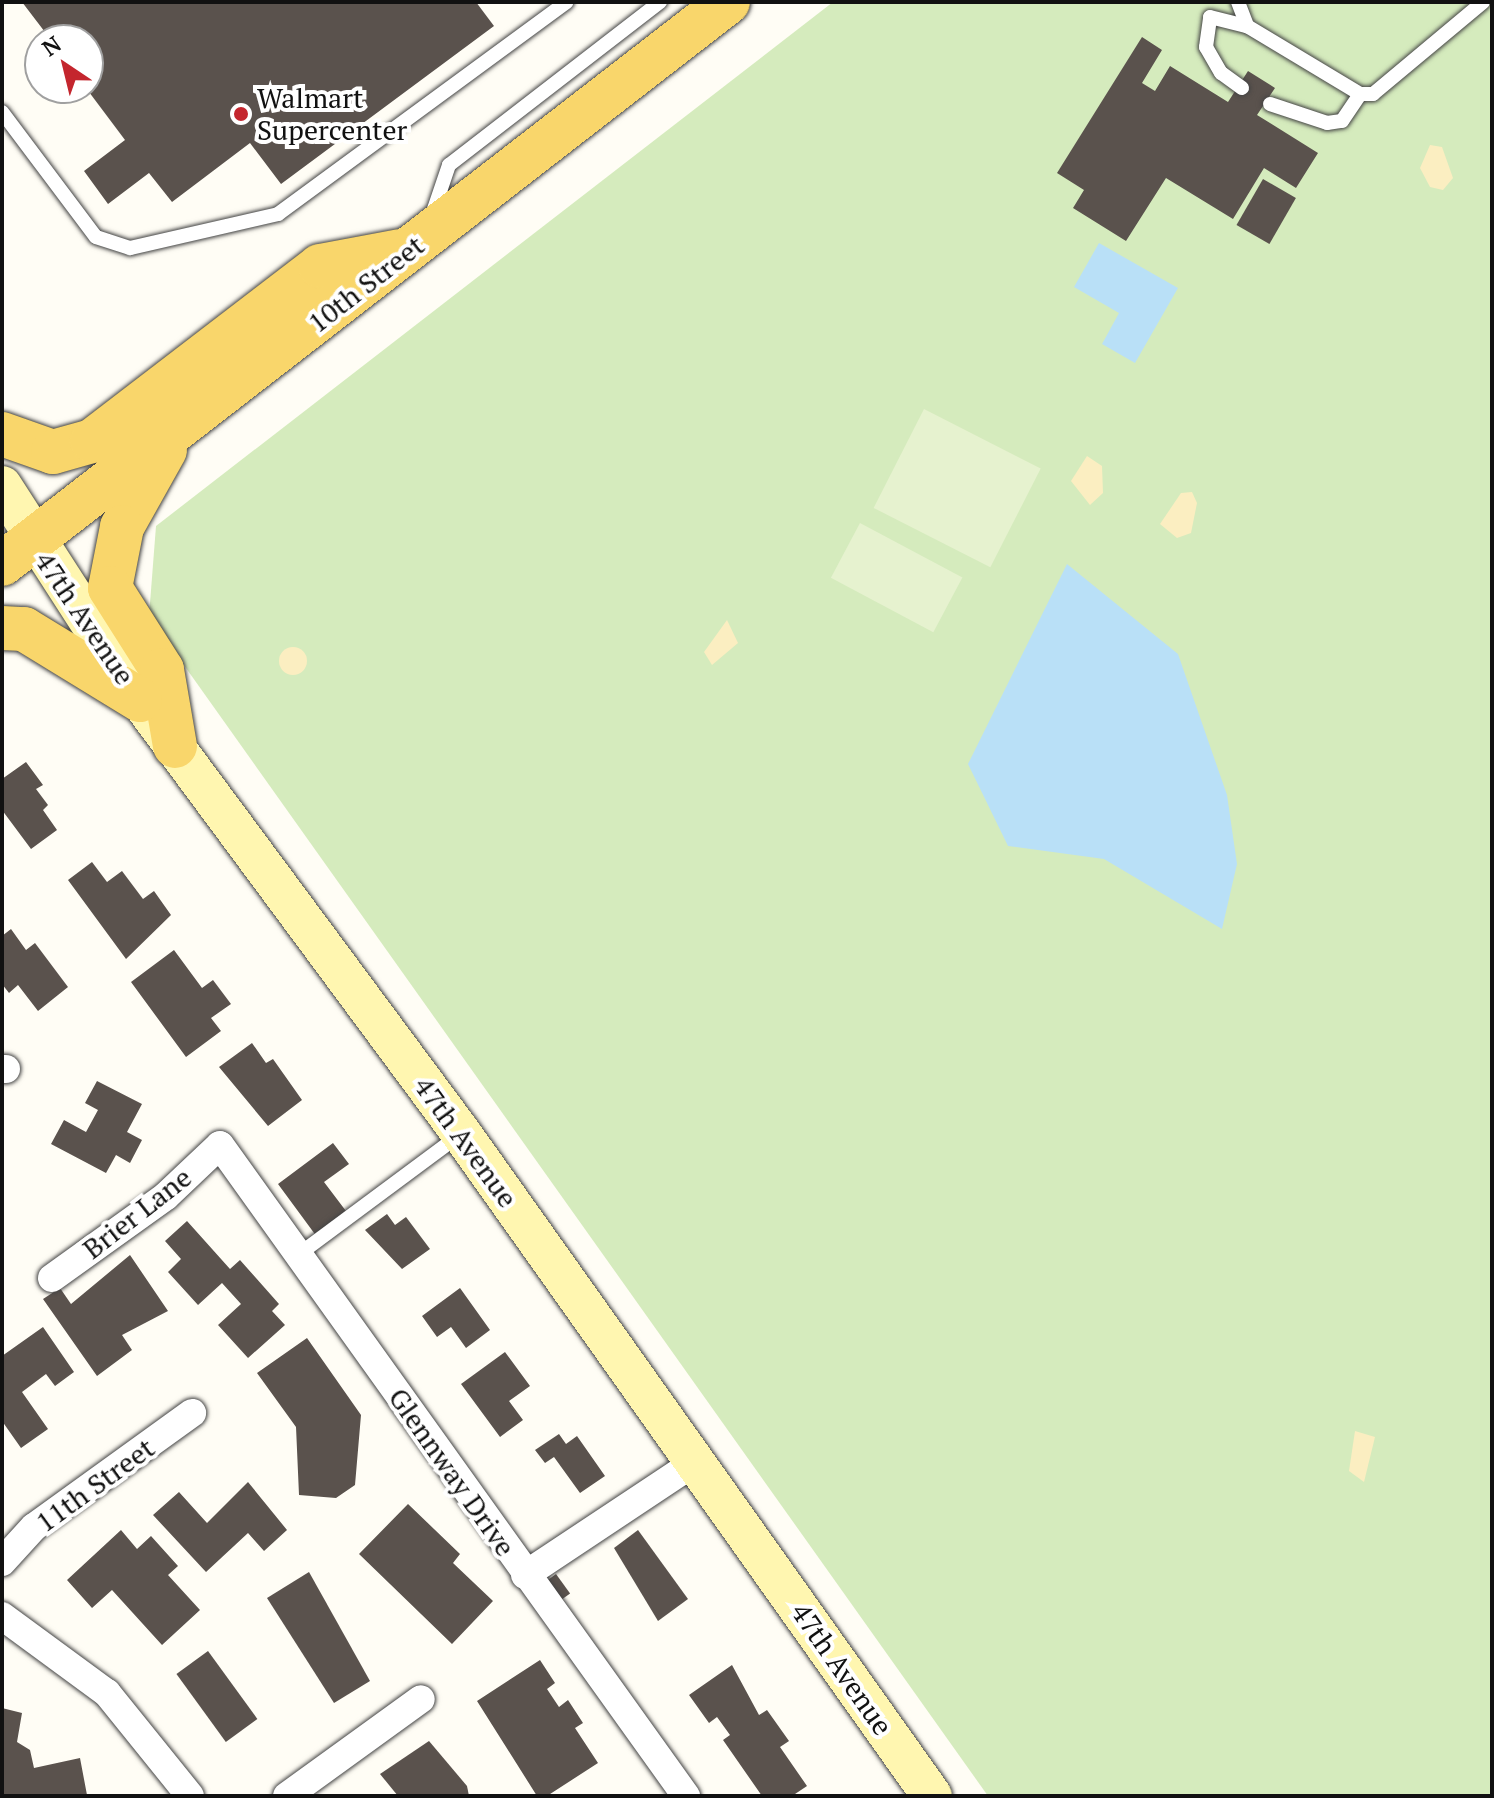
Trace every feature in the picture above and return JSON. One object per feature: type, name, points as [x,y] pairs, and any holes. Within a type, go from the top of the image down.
[{"type":"main road","name":"10th Street","points":[[17,553],[171,439],[728,2]]},
{"type":"main road","points":[[2,434],[53,452],[92,441],[320,266],[417,243]]},
{"type":"main road","points":[[171,439],[122,527],[110,588],[162,670],[175,746]]},
{"type":"main road","name":"47th Avenue","points":[[2,486],[17,553],[140,700],[461,1133],[695,1462],[920,1792]]},
{"type":"main road","points":[[2,628],[24,629],[140,700]]},
{"type":"street","name":"Glennway Drive","points":[[220,1145],[686,1796]]},
{"type":"street","name":"Brier Lane","points":[[52,1278],[166,1196],[220,1145]]},
{"type":"street","name":"11th Street","points":[[2,1562],[34,1527],[192,1413]]},
{"type":"street","points":[[525,1575],[695,1462]]},
{"type":"street","points":[[2,1616],[107,1693],[190,1796]]},
{"type":"street","points":[[287,1796],[421,1699]]},
{"type":"lane","points":[[2,112],[96,237],[130,248],[278,214],[567,2]]},
{"type":"lane","points":[[417,243],[449,165],[660,2]]},
{"type":"lane","points":[[1238,2],[1247,26]]},
{"type":"lane","points":[[1242,88],[1221,73],[1206,47],[1210,17],[1247,26],[1360,94],[1373,94],[1483,2]]},
{"type":"lane","points":[[1270,104],[1327,123],[1342,121],[1360,94]]},
{"type":"lane","points":[[298,1255],[461,1133]]},
{"type":"green space","points":[[833,2],[1492,2],[1492,1796],[988,1796],[149,616],[156,526]]},
{"type":"green space","points":[[924,409],[1041,468],[990,567],[874,508]]},
{"type":"green space","points":[[860,523],[962,577],[933,632],[831,578]]},
{"type":"sand","points":[[1430,145],[1442,147],[1453,178],[1443,190],[1430,187],[1420,168]]},
{"type":"sand","points":[[1087,456],[1102,466],[1103,493],[1090,505],[1071,481]]},
{"type":"sand","points":[[1192,492],[1197,503],[1191,533],[1177,538],[1160,524],[1181,493]]},
{"type":"sand","points":[[727,620],[738,643],[712,665],[704,652]]},
{"type":"sand","points":[[293,647],[303,651],[307,661],[303,671],[293,675],[283,671],[279,661],[283,651]]},
{"type":"sand","points":[[1355,1431],[1375,1437],[1364,1482],[1349,1471]]},
{"type":"water","points":[[1099,243],[1178,288],[1135,363],[1102,344],[1119,313],[1074,287]]},
{"type":"water","points":[[1067,564],[1178,654],[1227,795],[1237,864],[1222,929],[1104,859],[1008,846],[968,764]]},
{"type":"building","name":"Walmart Supercenter","points":[[22,2],[476,2],[494,26],[281,184],[250,143],[172,202],[149,173],[108,204],[84,171],[125,140],[98,104],[104,104],[104,24],[39,24]]},
{"type":"building","points":[[1142,37],[1162,50],[1142,83],[1155,91],[1170,66],[1228,102],[1248,71],[1275,88],[1257,115],[1318,153],[1296,188],[1264,168],[1233,219],[1166,178],[1126,241],[1073,208],[1084,190],[1057,173]]},
{"type":"building","points":[[1263,179],[1296,198],[1269,244],[1236,225]]},
{"type":"building","points":[[26,762],[43,785],[36,789],[48,805],[43,810],[57,830],[31,849],[2,810],[2,779]]},
{"type":"building","points":[[92,862],[107,882],[122,871],[143,899],[154,891],[171,915],[126,959],[68,880]]},
{"type":"building","points":[[11,929],[26,950],[35,943],[68,987],[38,1011],[18,985],[9,993],[2,984],[2,936]]},
{"type":"building","points":[[174,950],[202,988],[213,980],[231,1004],[211,1018],[221,1031],[186,1057],[131,982]]},
{"type":"building","points":[[252,1043],[266,1063],[273,1059],[302,1100],[268,1126],[219,1067]]},
{"type":"building","points":[[97,1081],[142,1104],[127,1132],[142,1140],[130,1163],[116,1155],[106,1173],[51,1144],[64,1120],[86,1132],[98,1110],[85,1103]]},
{"type":"building","points":[[333,1143],[349,1164],[324,1182],[349,1215],[317,1237],[278,1184]]},
{"type":"building","points":[[387,1214],[395,1225],[406,1217],[430,1249],[402,1269],[365,1230]]},
{"type":"building","points":[[187,1221],[230,1269],[240,1260],[279,1304],[272,1311],[285,1325],[248,1358],[218,1325],[241,1304],[222,1283],[198,1305],[168,1272],[181,1259],[165,1241]]},
{"type":"building","points":[[130,1255],[168,1311],[122,1335],[132,1350],[97,1376],[43,1299],[60,1288],[71,1304]]},
{"type":"building","points":[[460,1288],[490,1330],[466,1348],[451,1327],[437,1337],[422,1316]]},
{"type":"building","points":[[43,1327],[74,1372],[55,1386],[46,1374],[22,1392],[48,1429],[21,1448],[2,1421],[2,1356]]},
{"type":"building","points":[[307,1338],[361,1415],[355,1485],[336,1498],[299,1495],[296,1427],[257,1373]]},
{"type":"building","points":[[505,1352],[530,1386],[509,1401],[523,1420],[500,1437],[461,1384]]},
{"type":"building","points":[[559,1434],[566,1444],[577,1436],[605,1476],[580,1493],[554,1457],[545,1463],[535,1450]]},
{"type":"building","points":[[248,1482],[287,1530],[264,1551],[248,1533],[206,1572],[153,1515],[179,1492],[207,1523]]},
{"type":"building","points":[[408,1504],[460,1554],[453,1563],[493,1601],[452,1644],[359,1554]]},
{"type":"building","points":[[121,1530],[137,1549],[151,1536],[178,1566],[168,1575],[200,1610],[162,1645],[112,1590],[92,1608],[67,1580]]},
{"type":"building","points":[[638,1530],[688,1599],[658,1621],[614,1548]]},
{"type":"building","points":[[309,1572],[370,1681],[334,1703],[267,1598]]},
{"type":"building","points":[[556,1574],[570,1593],[557,1603],[543,1583]]},
{"type":"building","points":[[208,1651],[257,1719],[226,1742],[176,1674]]},
{"type":"building","points":[[540,1660],[555,1683],[547,1689],[559,1707],[568,1700],[583,1723],[575,1728],[598,1763],[547,1796],[537,1796],[477,1701]]},
{"type":"building","points":[[732,1665],[759,1715],[767,1710],[789,1741],[780,1747],[807,1786],[792,1796],[762,1796],[723,1740],[730,1735],[717,1717],[709,1723],[689,1695]]},
{"type":"building","points":[[2,1708],[22,1713],[17,1742],[30,1750],[34,1768],[80,1758],[87,1795],[2,1796]]},
{"type":"building","points":[[429,1741],[467,1786],[469,1796],[398,1796],[380,1774]]},
{"type":"place","name":"Walmart Supercenter","points":[[241,114]]}]
